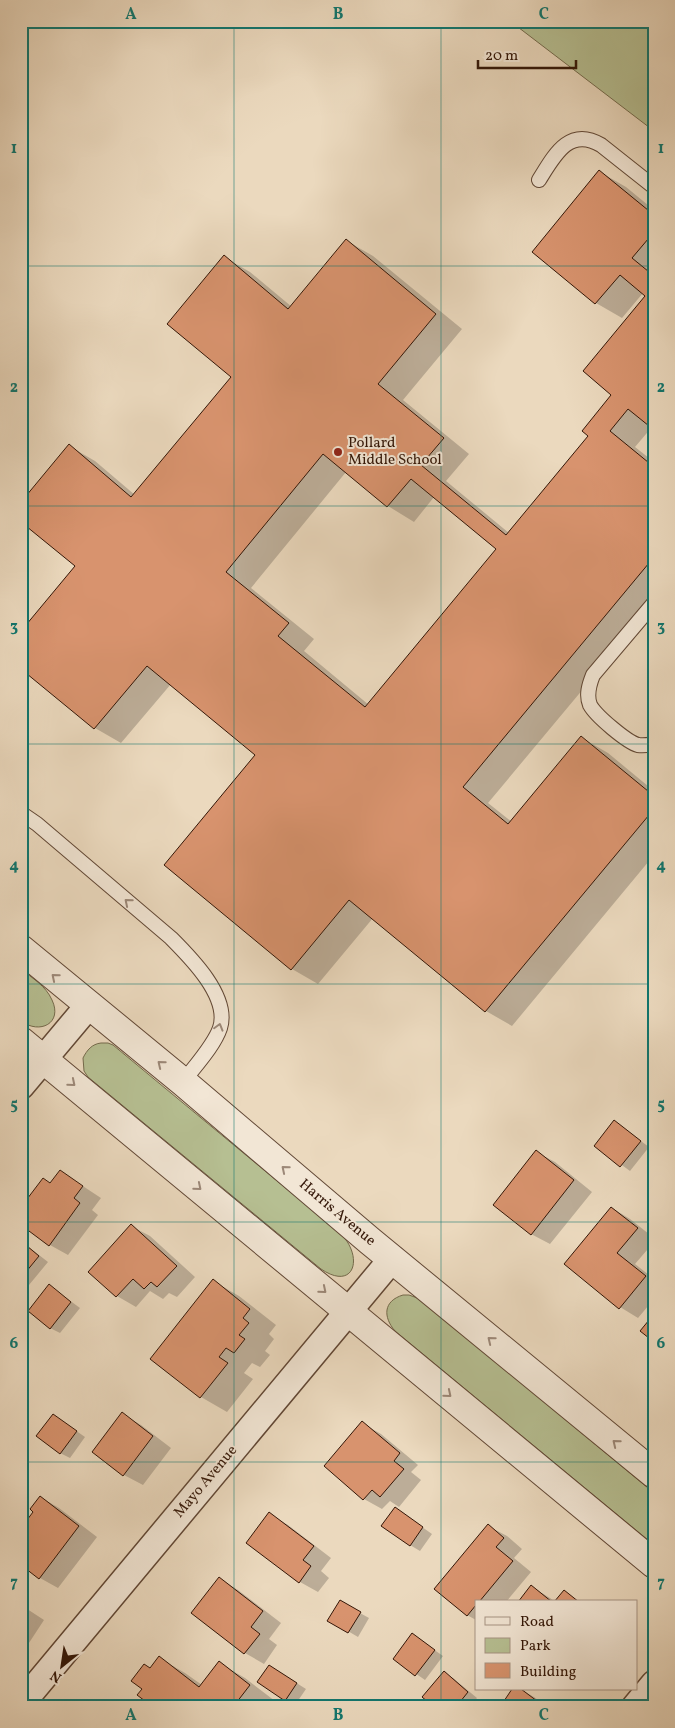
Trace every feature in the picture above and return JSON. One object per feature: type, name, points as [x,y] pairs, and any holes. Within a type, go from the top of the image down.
[{"type":"street","name":"Harris Avenue","points":[[21,949],[183,1082],[392,1259],[654,1474]]},
{"type":"street","points":[[21,1086],[89,1005]]},
{"type":"street","points":[[21,1041],[654,1564]]},
{"type":"street","name":"Mayo Avenue","points":[[21,1704],[392,1259]]},
{"type":"street","points":[[635,1707],[654,1684]]},
{"type":"lane","points":[[539,180],[556,154],[574,140],[583,138],[592,139],[601,144],[654,186]]},
{"type":"lane","points":[[654,603],[593,676],[588,694],[590,705],[597,714],[628,740],[637,745],[646,746],[654,744]]},
{"type":"lane","points":[[21,813],[37,824],[171,938],[186,953],[210,984],[222,1014],[220,1027],[215,1038],[183,1082]]},
{"type":"green space","points":[[510,21],[654,21],[654,131]]},
{"type":"green space","points":[[21,969],[42,986],[55,1008],[52,1020],[42,1027],[28,1025],[21,1021]]},
{"type":"green space","points":[[101,1043],[113,1045],[340,1233],[352,1252],[354,1261],[348,1274],[342,1276],[333,1275],[321,1269],[88,1077],[84,1071],[83,1058],[90,1048]]},
{"type":"green space","points":[[403,1295],[420,1299],[654,1493],[654,1545],[395,1331],[388,1320],[387,1310],[392,1301]]},
{"type":"building","points":[[599,170],[654,215],[654,232],[632,258],[654,276],[654,430],[628,409],[610,431],[654,467],[654,557],[463,787],[508,824],[581,736],[654,796],[654,809],[485,1012],[349,900],[291,970],[164,865],[255,755],[147,666],[94,729],[21,669],[21,631],[75,566],[21,522],[21,502],[69,444],[131,497],[231,377],[167,324],[224,255],[288,309],[346,239],[436,314],[378,384],[444,438],[421,465],[506,535],[588,436],[582,431],[611,395],[583,371],[645,296],[620,275],[595,304],[532,252]],"holes":[[[323,454],[387,507],[411,479],[496,549],[365,707],[278,636],[289,623],[226,572]]]},
{"type":"building","points":[[614,1120],[641,1141],[620,1167],[594,1146]]},
{"type":"building","points":[[536,1150],[574,1180],[531,1235],[493,1205]]},
{"type":"building","points":[[60,1170],[83,1186],[74,1198],[80,1203],[49,1246],[21,1225],[21,1207],[43,1178],[50,1183]]},
{"type":"building","points":[[611,1207],[638,1228],[617,1253],[646,1276],[619,1309],[564,1264]]},
{"type":"building","points":[[131,1224],[177,1266],[157,1287],[151,1282],[144,1289],[133,1279],[116,1297],[88,1272]]},
{"type":"building","points":[[21,1241],[39,1256],[21,1278]]},
{"type":"building","points":[[213,1279],[250,1309],[243,1318],[249,1323],[239,1335],[245,1339],[234,1353],[226,1348],[219,1357],[228,1363],[200,1398],[150,1359]]},
{"type":"building","points":[[49,1284],[71,1302],[50,1329],[28,1311]]},
{"type":"building","points":[[654,1314],[654,1342],[640,1331]]},
{"type":"building","points":[[122,1412],[153,1436],[123,1476],[92,1452]]},
{"type":"building","points":[[53,1414],[77,1431],[60,1454],[36,1436]]},
{"type":"building","points":[[362,1421],[400,1453],[394,1461],[404,1469],[380,1497],[372,1490],[363,1500],[324,1466]]},
{"type":"building","points":[[40,1496],[79,1526],[39,1579],[21,1565],[21,1528],[33,1512],[30,1509]]},
{"type":"building","points":[[395,1507],[423,1527],[410,1546],[381,1526]]},
{"type":"building","points":[[269,1512],[314,1546],[303,1560],[311,1566],[299,1583],[246,1543]]},
{"type":"building","points":[[488,1524],[504,1538],[496,1547],[513,1561],[481,1600],[475,1600],[475,1606],[467,1616],[434,1589]]},
{"type":"building","points":[[219,1577],[263,1611],[251,1627],[260,1634],[244,1654],[191,1613]]},
{"type":"building","points":[[531,1585],[550,1600],[520,1600]]},
{"type":"building","points":[[564,1590],[576,1600],[556,1600]]},
{"type":"building","points":[[340,1600],[361,1612],[348,1633],[327,1621]]},
{"type":"building","points":[[21,1605],[26,1609],[21,1616]]},
{"type":"building","points":[[412,1633],[435,1650],[415,1676],[393,1659]]},
{"type":"building","points":[[159,1656],[199,1687],[219,1661],[250,1685],[233,1707],[153,1707],[137,1695],[142,1689],[131,1681],[144,1664],[150,1668]]},
{"type":"building","points":[[269,1665],[297,1683],[285,1701],[257,1682]]},
{"type":"building","points":[[444,1671],[468,1692],[456,1707],[434,1707],[422,1697]]},
{"type":"building","points":[[511,1690],[522,1690],[545,1707],[500,1707]]},
{"type":"place","name":"Pollard Middle School","points":[[338,452]]}]
